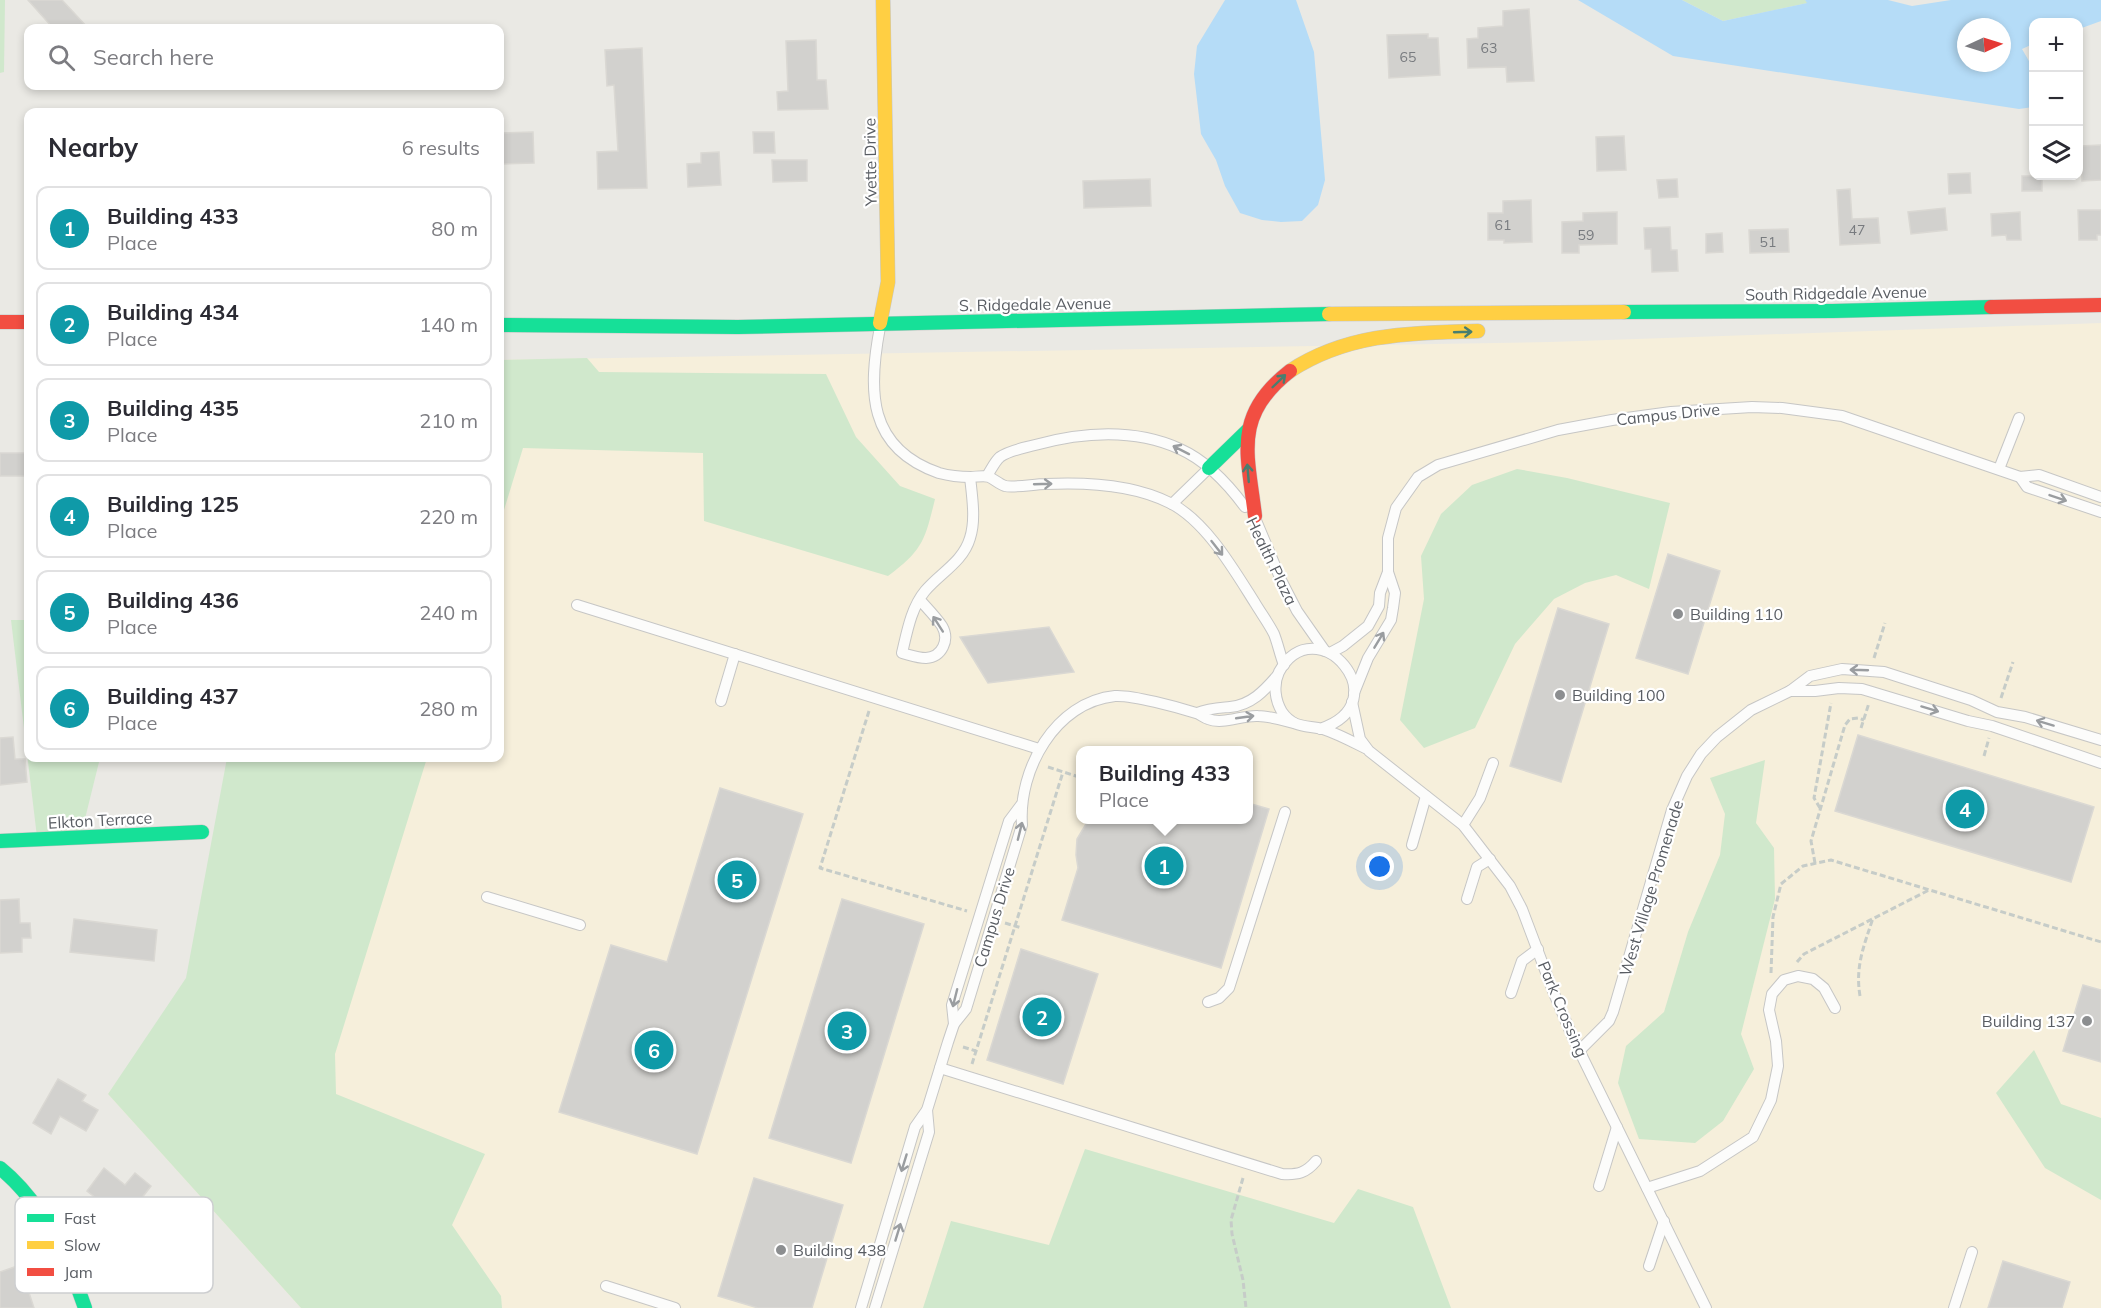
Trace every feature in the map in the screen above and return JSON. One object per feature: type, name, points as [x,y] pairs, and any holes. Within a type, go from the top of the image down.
[{"type":"main road","name":"Yvette Drive","points":[[880,323],[888,282],[883,0]]},
{"type":"main road","name":"South Ridgedale Avenue","points":[[1570,310],[1833,311],[2101,305]]},
{"type":"main road","name":"S. Ridgedale Avenue","points":[[504,325],[715,327],[1570,310]]},
{"type":"main road","points":[[1531,326],[1570,310]]},
{"type":"main road","points":[[0,322],[24,322]]},
{"type":"main road","points":[[1255,516],[1247,467],[1248,430],[1257,408],[1273,387],[1291,370],[1313,357],[1346,344],[1388,336],[1488,331]]},
{"type":"main road","points":[[1209,468],[1248,430]]},
{"type":"main road","name":"Elkton Terrace","points":[[0,841],[202,832]]},
{"type":"main road","points":[[0,1167],[30,1197]]},
{"type":"main road","points":[[80,1293],[85,1308]]},
{"type":"lane","name":"Health Plaza","points":[[880,323],[873,364],[876,410],[888,437],[911,460],[921,466],[954,477],[987,476],[1005,486],[1071,483],[1111,486],[1150,495],[1172,504],[1191,517],[1236,573],[1273,633],[1284,665]]},
{"type":"lane","name":"Campus Drive","points":[[1353,697],[1368,658],[1391,620],[1395,593],[1388,572],[1388,538],[1402,498],[1418,477],[1438,465],[1558,430],[1612,420],[1722,407],[1782,408],[1816,412],[1842,416],[2020,477],[2039,475],[2101,497]]},
{"type":"lane","points":[[1999,469],[2019,418]]},
{"type":"lane","name":"Health Plaza","points":[[987,476],[1000,457],[1017,449],[1064,437],[1110,433],[1134,435],[1156,439],[1182,449],[1229,486],[1255,516],[1281,580],[1297,611],[1327,652]]},
{"type":"lane","points":[[1172,504],[1209,468]]},
{"type":"lane","points":[[920,600],[942,626],[945,635],[942,650],[935,656],[927,658],[902,653],[909,625],[920,600],[925,592],[956,563],[970,538],[973,512],[970,477]]},
{"type":"lane","name":"Campus Drive","points":[[2020,477],[2027,487],[2101,512]]},
{"type":"lane","name":"Campus Drive","points":[[1327,652],[1343,646],[1368,626],[1379,606],[1380,592],[1388,572]]},
{"type":"lane","points":[[577,605],[1039,749]]},
{"type":"lane","points":[[1305,651],[1327,652],[1343,662],[1352,676],[1353,697],[1343,716],[1333,724],[1320,729],[1306,728],[1294,723],[1284,714],[1277,702],[1275,689],[1277,676],[1293,656],[1305,651]]},
{"type":"lane","points":[[721,701],[735,654]]},
{"type":"lane","name":"West Village Promenade","points":[[1580,1052],[1609,1020],[1613,1012],[1672,810],[1687,776],[1701,754],[1717,737],[1752,710],[1790,691],[1810,676],[1842,669],[1872,670],[1971,700],[1996,712],[2025,717],[2101,740]]},
{"type":"lane","name":"Campus Drive","points":[[1197,713],[1210,707],[1239,706],[1252,700],[1262,693],[1277,676]]},
{"type":"lane","name":"West Village Promenade","points":[[1790,691],[1862,689],[1992,726],[2101,764]]},
{"type":"lane","name":"Campus Drive","points":[[861,1308],[915,1127],[927,1110],[954,1024],[952,1005],[1009,821],[1021,805],[1039,749],[1059,725],[1075,712],[1102,699],[1116,696],[1130,697],[1197,713],[1209,720],[1257,715],[1294,723]]},
{"type":"lane","name":"Park Crossing","points":[[1353,697],[1360,739],[1369,751]]},
{"type":"lane","name":"Park Crossing","points":[[1320,729],[1342,736],[1369,751],[1463,825],[1510,886],[1522,909],[1552,991],[1580,1052],[1706,1308]]},
{"type":"lane","points":[[1463,825],[1480,798],[1493,763]]},
{"type":"lane","points":[[1412,845],[1426,795]]},
{"type":"lane","points":[[1208,1002],[1219,998],[1229,988],[1286,812]]},
{"type":"lane","points":[[1467,899],[1477,867],[1490,859]]},
{"type":"lane","points":[[487,897],[580,925]]},
{"type":"lane","points":[[1511,993],[1522,961],[1538,949]]},
{"type":"lane","points":[[1647,1188],[1700,1171],[1753,1137],[1771,1100],[1778,1066],[1776,1041],[1768,1010],[1772,994],[1784,980],[1798,976],[1813,979],[1824,988],[1836,1008]]},
{"type":"lane","points":[[940,1068],[1282,1174],[1297,1175],[1309,1170],[1316,1161]]},
{"type":"lane","name":"Campus Drive","points":[[875,1308],[929,1132],[927,1110]]},
{"type":"lane","points":[[1599,1186],[1617,1127]]},
{"type":"lane","points":[[1649,1266],[1664,1221]]},
{"type":"lane","points":[[1954,1308],[1972,1252]]},
{"type":"lane","points":[[606,1286],[675,1308]]},
{"type":"path","points":[[1872,662],[1885,623]]},
{"type":"path","points":[[2000,703],[2013,662]]},
{"type":"path","points":[[1820,809],[1815,798],[1833,696]]},
{"type":"path","points":[[1861,728],[1870,698]]},
{"type":"path","points":[[870,710],[820,868],[972,913]]},
{"type":"path","points":[[1815,863],[1811,841],[1845,725],[1850,719],[1864,720]]},
{"type":"path","points":[[1984,756],[1990,733]]},
{"type":"path","points":[[1048,767],[1076,776]]},
{"type":"path","points":[[971,1066],[1063,772]]},
{"type":"path","points":[[1771,975],[1773,917],[1781,884],[1803,866],[1831,860],[2101,942]]},
{"type":"path","points":[[1796,964],[1804,954],[1929,890]]},
{"type":"path","points":[[1860,996],[1857,978],[1859,960],[1873,918]]},
{"type":"path","points":[[1000,922],[1022,928]]},
{"type":"path","points":[[963,1047],[976,1051]]},
{"type":"path","points":[[1243,1178],[1231,1220],[1246,1308]]},
{"type":"shaded area","points":[[2101,323],[2101,1308],[301,1308],[213,1210],[213,1197],[201,1197],[108,1094],[342,762],[504,762],[504,360],[1550,342]]},
{"type":"green space","points":[[0,0],[5,0],[4,72],[0,73]]},
{"type":"green space","points":[[1682,0],[1805,0],[1808,3],[1723,21]]},
{"type":"green space","points":[[587,358],[599,372],[826,374],[856,437],[900,486],[935,499],[925,535],[909,559],[888,576],[704,521],[703,453],[523,448],[504,510],[504,360]]},
{"type":"green space","points":[[1517,469],[1567,478],[1670,503],[1649,589],[1616,575],[1585,583],[1554,599],[1515,644],[1475,728],[1424,748],[1400,720],[1424,599],[1421,556],[1441,514],[1472,485]]},
{"type":"green space","points":[[11,620],[24,620],[24,728]]},
{"type":"green space","points":[[1765,760],[1756,823],[1774,848],[1775,899],[1741,1034],[1754,1069],[1723,1121],[1695,1143],[1639,1139],[1618,1083],[1626,1046],[1664,1012],[1688,932],[1720,855],[1725,814],[1710,778]]},
{"type":"green space","points":[[28,762],[99,762],[80,839],[37,837]]},
{"type":"green space","points":[[226,762],[426,762],[335,1054],[336,1094],[485,1154],[452,1225],[501,1296],[502,1308],[301,1308],[213,1210],[213,1197],[201,1197],[108,1094],[186,978]]},
{"type":"green space","points":[[2034,1050],[2061,1104],[2101,1118],[2101,1200],[2045,1168],[1996,1093]]},
{"type":"green space","points":[[1085,1149],[1334,1223],[1358,1189],[1413,1207],[1451,1308],[923,1308],[951,1221],[1049,1245]]},
{"type":"water","points":[[1225,0],[1296,0],[1314,52],[1325,180],[1318,205],[1302,221],[1262,220],[1240,213],[1225,186],[1216,160],[1201,134],[1194,74],[1197,46]]},
{"type":"water","points":[[1578,0],[1682,0],[1723,21],[1807,3],[1805,0],[1888,0],[1912,6],[1951,0],[2101,0],[2101,21],[2083,28],[2083,18],[2029,18],[2029,46],[2022,49],[2029,61],[2029,108],[2019,109],[1673,56]]},
{"type":"building","points":[[28,0],[62,0],[84,24],[49,24]]},
{"type":"building","points":[[1529,9],[1534,81],[1507,82],[1506,67],[1468,68],[1467,39],[1478,38],[1478,28],[1503,26],[1503,11]]},
{"type":"building","points":[[1428,34],[1428,38],[1438,38],[1440,75],[1389,78],[1387,35]]},
{"type":"building","points":[[816,40],[817,80],[826,80],[828,109],[778,110],[777,92],[788,91],[786,41]]},
{"type":"building","points":[[642,48],[647,188],[598,189],[597,152],[618,151],[614,85],[607,86],[605,50]]},
{"type":"building","points":[[533,132],[534,163],[504,164],[504,133]]},
{"type":"building","points":[[753,132],[774,132],[775,153],[754,153]]},
{"type":"building","points":[[1624,136],[1626,170],[1597,171],[1596,137]]},
{"type":"building","points":[[2101,145],[2101,180],[2082,181],[2083,146]]},
{"type":"building","points":[[719,152],[721,185],[688,187],[687,164],[701,163],[701,153]]},
{"type":"building","points":[[772,160],[807,160],[807,181],[773,182]]},
{"type":"building","points":[[1970,173],[1971,193],[1949,194],[1948,174]]},
{"type":"building","points":[[2022,176],[2029,176],[2029,180],[2042,180],[2042,191],[2022,191]]},
{"type":"building","points":[[1150,179],[1151,206],[1084,208],[1083,181]]},
{"type":"building","points":[[1677,179],[1678,197],[1659,198],[1657,180]]},
{"type":"building","points":[[1850,189],[1852,219],[1878,218],[1880,243],[1840,245],[1837,190]]},
{"type":"building","points":[[1531,200],[1532,242],[1504,243],[1504,240],[1488,240],[1488,213],[1503,213],[1503,201]]},
{"type":"building","points":[[1945,208],[1947,230],[1911,234],[1908,212]]},
{"type":"building","points":[[2078,210],[2101,210],[2101,235],[2097,235],[2097,240],[2079,240]]},
{"type":"building","points":[[1617,212],[1617,244],[1579,245],[1579,253],[1562,253],[1562,222],[1583,221],[1583,213]]},
{"type":"building","points":[[2020,212],[2021,240],[2007,240],[2006,235],[1992,236],[1991,214]]},
{"type":"building","points":[[1670,227],[1671,250],[1677,250],[1678,271],[1652,272],[1651,249],[1645,249],[1644,228]]},
{"type":"building","points":[[1788,229],[1789,252],[1750,253],[1749,230]]},
{"type":"building","points":[[1722,233],[1723,252],[1706,253],[1706,234]]},
{"type":"building","points":[[0,453],[24,453],[24,476],[0,476]]},
{"type":"building","name":"Building 110","points":[[1668,554],[1720,571],[1688,674],[1636,658]]},
{"type":"building","name":"Building 100","points":[[1558,608],[1609,624],[1561,782],[1510,766]]},
{"type":"building","points":[[1049,627],[1074,672],[988,683],[960,637]]},
{"type":"building","points":[[1858,735],[2094,807],[2071,882],[1835,811]]},
{"type":"building","points":[[13,737],[15,759],[24,759],[27,782],[0,785],[0,738]]},
{"type":"building","points":[[720,788],[803,814],[697,1154],[559,1112],[611,945],[667,962]]},
{"type":"building","points":[[1253,804],[1269,809],[1221,968],[1062,920],[1078,868],[1077,839],[1086,824],[1253,824]]},
{"type":"building","points":[[19,899],[20,923],[30,923],[31,938],[22,938],[22,952],[0,953],[0,900]]},
{"type":"building","points":[[842,899],[924,924],[851,1163],[769,1138]]},
{"type":"building","points":[[74,919],[157,930],[154,961],[70,952]]},
{"type":"building","points":[[1021,949],[1098,974],[1063,1084],[987,1060]]},
{"type":"building","name":"Building 137","points":[[2083,985],[2101,990],[2101,1062],[2063,1051]]},
{"type":"building","points":[[58,1079],[86,1095],[82,1101],[98,1110],[86,1131],[60,1116],[51,1134],[33,1123]]},
{"type":"building","points":[[104,1168],[125,1185],[135,1173],[151,1186],[142,1197],[95,1197],[87,1191]]},
{"type":"building","name":"Building 438","points":[[754,1178],[843,1205],[812,1308],[758,1308],[718,1296]]},
{"type":"building","points":[[2003,1261],[2070,1282],[2062,1308],[1988,1308]]},
{"type":"building","points":[[15,1267],[15,1293],[29,1293],[34,1308],[0,1308],[0,1272]]},
{"type":"traffic: fast","points":[[1624,312],[1833,311],[1991,307]]},
{"type":"traffic: fast","points":[[504,325],[738,327],[1329,314]]},
{"type":"traffic: fast","points":[[1209,468],[1248,430]]},
{"type":"traffic: fast","points":[[0,841],[202,832]]},
{"type":"traffic: fast","points":[[0,1168],[29,1197]]},
{"type":"traffic: fast","points":[[79,1293],[85,1308]]},
{"type":"traffic: slow","points":[[880,323],[888,282],[883,0]]},
{"type":"traffic: slow","points":[[1329,314],[1624,312]]},
{"type":"traffic: slow","points":[[1290,371],[1312,358],[1357,342],[1404,335],[1478,331]]},
{"type":"traffic: jam","points":[[1991,307],[2101,305]]},
{"type":"traffic: jam","points":[[0,322],[24,322]]},
{"type":"traffic: jam","points":[[1255,516],[1248,455],[1248,438],[1252,421],[1259,404],[1290,371]]},
{"type":"place","name":"Building 110","points":[[1678,614]]},
{"type":"place","name":"Building 100","points":[[1560,695]]},
{"type":"place","name":"Building 125","points":[[1965,809]]},
{"type":"place","name":"Building 433","points":[[1164,866]]},
{"type":"place","name":"Building 436","points":[[737,880]]},
{"type":"place","name":"Building 434","points":[[1042,1017]]},
{"type":"place","name":"Building 137","points":[[2087,1021]]},
{"type":"place","name":"Building 435","points":[[847,1031]]},
{"type":"place","name":"Building 437","points":[[654,1050]]},
{"type":"place","name":"Building 438","points":[[781,1250]]}]
